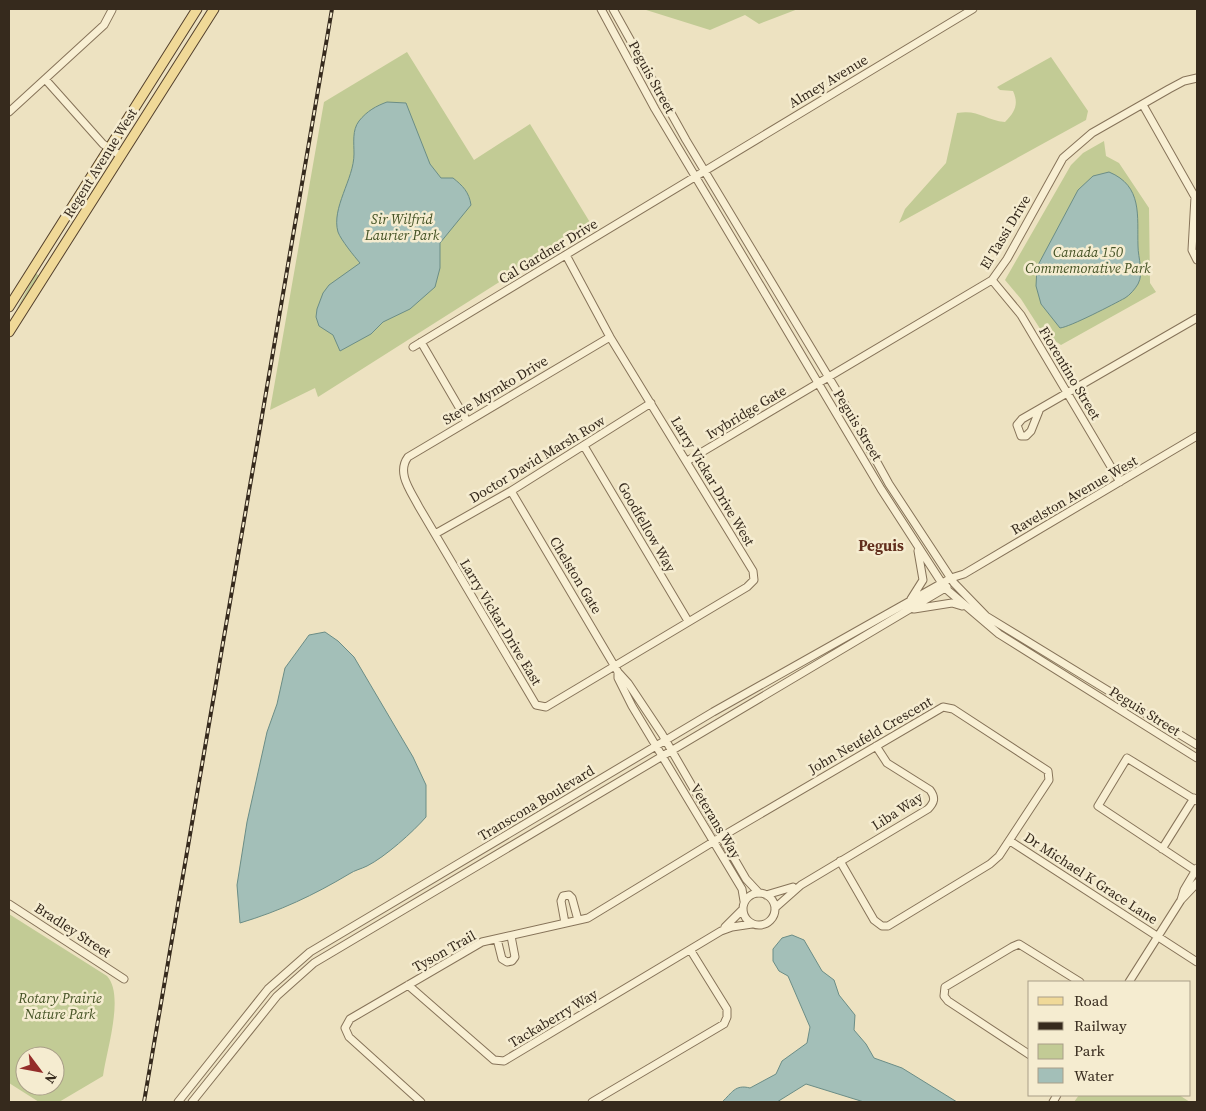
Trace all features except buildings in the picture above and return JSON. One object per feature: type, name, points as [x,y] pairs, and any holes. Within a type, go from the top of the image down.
[{"type":"main road","name":"Regent Avenue West","points":[[9,307],[107,147],[196,9]]},
{"type":"main road","name":"Regent Avenue West","points":[[9,332],[214,9]]},
{"type":"main road","points":[[186,26],[191,46]]},
{"type":"street","name":"Peguis Street","points":[[601,9],[694,175],[818,384],[943,586],[966,608],[999,634],[1197,758]]},
{"type":"street","name":"Peguis Street","points":[[612,9],[889,484],[952,581],[986,616],[1197,745]]},
{"type":"street","name":"Almey Avenue","points":[[694,175],[973,9]]},
{"type":"street","points":[[9,112],[104,25],[112,10]]},
{"type":"street","name":"El Tassi Drive","points":[[818,384],[992,280],[1007,259],[1063,158],[1092,133],[1184,81],[1197,78]]},
{"type":"street","points":[[45,79],[107,147],[121,156]]},
{"type":"street","points":[[1143,105],[1195,197],[1195,229],[1192,250],[1197,260]]},
{"type":"street","name":"Cal Gardner Drive","points":[[413,347],[694,175]]},
{"type":"street","name":"Larry Vickar Drive West","points":[[566,255],[610,336],[753,571],[754,580],[747,587],[688,622],[616,669]]},
{"type":"street","name":"Fiorentino Street","points":[[992,280],[1021,316],[1120,482]]},
{"type":"street","points":[[1039,411],[1197,318]]},
{"type":"street","name":"Steve Mymko Drive","points":[[402,473],[403,464],[408,457],[610,336]]},
{"type":"street","points":[[421,342],[467,421]]},
{"type":"street","name":"Ivybridge Gate","points":[[687,461],[818,384]]},
{"type":"street","name":"Doctor David Marsh Row","points":[[434,534],[511,491],[651,403]]},
{"type":"street","name":"Ravelston Avenue West","points":[[952,581],[1197,436]]},
{"type":"street","name":"Goodfellow Way","points":[[584,446],[688,622]]},
{"type":"street","name":"Larry Vickar Drive East","points":[[402,473],[434,534],[536,705],[546,707],[616,669]]},
{"type":"street","name":"Chelston Gate","points":[[511,491],[616,669],[628,683],[671,750]]},
{"type":"street","points":[[910,602],[923,580],[916,545]]},
{"type":"street","name":"Transcona Boulevard","points":[[178,1102],[268,989],[304,957],[655,746],[910,602],[952,581]]},
{"type":"street","name":"Transcona Boulevard","points":[[192,1102],[271,1002],[308,968],[943,586]]},
{"type":"street","points":[[906,610],[952,602],[966,608]]},
{"type":"street","name":"Chelston Gate","points":[[616,669],[622,687],[661,756]]},
{"type":"street","name":"John Neufeld Crescent","points":[[714,841],[937,709],[950,707],[1046,768],[1050,774],[1049,780],[1010,841],[990,864],[886,926],[874,920],[840,861]]},
{"type":"street","name":"Liba Way","points":[[775,908],[801,885],[928,809],[934,803],[934,796],[930,790],[891,766],[876,746]]},
{"type":"street","name":"Veterans Way","points":[[671,750],[746,879],[762,894]]},
{"type":"street","name":"Veterans Way","points":[[661,756],[742,889],[744,901]]},
{"type":"street","points":[[1162,849],[1195,800],[1127,758],[1098,806],[1162,849],[1196,870],[1184,890],[1181,900]]},
{"type":"street","name":"Tyson Trail","points":[[421,1102],[348,1037],[345,1028],[350,1019],[482,942],[588,918],[714,841]]},
{"type":"street","name":"Dr Michael K Grace Lane","points":[[1010,841],[1197,962]]},
{"type":"street","points":[[1130,981],[1181,900],[1197,883]]},
{"type":"street","name":"Liba Way","points":[[762,894],[801,885]]},
{"type":"street","points":[[721,931],[738,925],[760,925],[768,922],[773,916],[775,908],[772,900],[762,894],[750,895],[744,901],[745,918],[752,924]]},
{"type":"street","points":[[565,924],[560,901],[563,896],[569,895],[572,898],[578,920]]},
{"type":"street","name":"Bradley Street","points":[[9,904],[124,979]]},
{"type":"street","points":[[721,931],[743,909]]},
{"type":"street","name":"Tackaberry Way","points":[[408,985],[494,1060],[504,1061],[721,931]]},
{"type":"street","points":[[497,939],[502,959],[507,962],[512,961],[514,957],[511,936]]},
{"type":"street","points":[[1028,1053],[948,1001],[944,996],[945,987],[1019,944],[1078,981]]},
{"type":"street","points":[[592,1102],[724,1024],[727,1017],[727,1009],[691,950]]},
{"type":"green space","points":[[643,9],[798,9],[759,24],[745,15],[710,30]]},
{"type":"green space","name":"Sir Wilfrid Laurier Park","points":[[407,52],[474,160],[530,124],[591,224],[318,397],[315,388],[270,410],[324,102]]},
{"type":"green space","points":[[1051,57],[1088,111],[1086,120],[899,223],[905,209],[946,163],[957,113],[971,112],[1005,122],[1015,108],[1016,100],[1013,91],[1000,90],[997,87]]},
{"type":"green space","name":"Canada 150 Commemorative Park","points":[[1104,141],[1106,156],[1119,163],[1149,208],[1150,283],[1156,292],[1061,345],[1048,336],[1046,338],[1021,299],[1005,280],[1071,165],[1083,153]]},
{"type":"green space","points":[[36,273],[39,276],[16,310]]},
{"type":"green space","name":"Rotary Prairie Nature Park","points":[[9,914],[107,976],[112,985],[114,996],[113,1024],[103,1076],[59,1102],[39,1102],[30,1096],[65,1096],[65,1046],[15,1046],[15,1087],[9,1083]]},
{"type":"green space","points":[[1078,1096],[1181,1096],[1190,1102],[1074,1102]]},
{"type":"water","points":[[387,102],[406,103],[430,164],[441,178],[453,178],[460,184],[467,193],[471,205],[440,243],[440,268],[435,287],[410,309],[383,322],[371,334],[340,351],[333,335],[319,326],[316,317],[317,309],[323,293],[329,285],[360,263],[338,232],[338,213],[353,164],[355,128],[362,117],[368,112]]},
{"type":"water","name":"Canada 150 Commemorative Park","points":[[1109,172],[1128,185],[1136,203],[1138,251],[1141,270],[1140,280],[1134,290],[1125,298],[1082,320],[1060,328],[1041,304],[1036,286],[1037,267],[1078,190],[1093,176]]},
{"type":"water","points":[[325,632],[338,641],[354,657],[413,757],[426,785],[426,817],[398,844],[367,866],[296,902],[240,923],[237,885],[247,822],[267,732],[277,704],[285,668],[309,635]]},
{"type":"water","points":[[792,935],[804,940],[822,971],[834,980],[839,995],[855,1015],[854,1030],[866,1044],[874,1058],[902,1068],[957,1102],[864,1102],[806,1084],[777,1102],[722,1102],[737,1088],[750,1088],[776,1074],[782,1061],[807,1043],[810,1027],[788,976],[779,971],[773,961],[773,949],[782,938]]},
{"type":"railway","points":[[144,1102],[332,9]]},
{"type":"district","name":"Peguis","points":[[881,545]]}]
